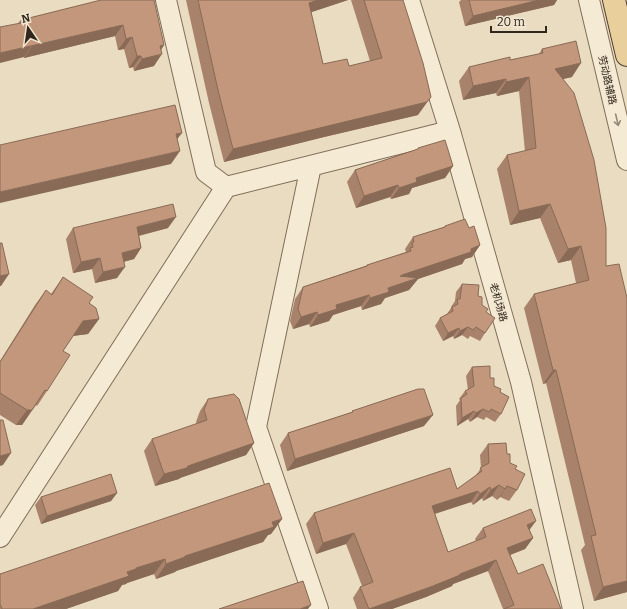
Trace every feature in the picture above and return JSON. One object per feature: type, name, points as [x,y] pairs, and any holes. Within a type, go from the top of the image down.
[{"type":"main road","points":[[614,0],[627,55]]},
{"type":"street","points":[[166,0],[206,172],[226,187]]},
{"type":"street","name":"老机场路","points":[[409,0],[450,131],[521,382],[573,609]]},
{"type":"street","name":"劳动路辅路","points":[[589,0],[627,160]]},
{"type":"street","points":[[0,537],[226,187],[450,131]]},
{"type":"street","points":[[312,166],[256,427],[318,609]]},
{"type":"building","points":[[101,0],[154,0],[164,45],[160,46],[162,54],[142,59],[141,56],[137,56],[132,37],[126,39],[123,25],[0,53],[0,27],[21,23],[21,20]]},
{"type":"building","points":[[198,0],[318,0],[309,3],[323,64],[347,59],[349,66],[382,58],[364,0],[403,0],[423,63],[431,97],[427,102],[233,149]]},
{"type":"building","points":[[469,0],[539,0],[473,16]]},
{"type":"building","points":[[576,41],[581,63],[555,69],[574,93],[594,160],[606,228],[606,266],[619,264],[627,298],[627,581],[603,587],[591,536],[596,535],[556,370],[553,370],[534,294],[589,280],[581,246],[568,249],[550,204],[519,211],[507,155],[536,148],[529,77],[506,82],[506,79],[473,86],[469,67],[510,57],[510,60],[543,53],[542,49]]},
{"type":"building","points":[[175,105],[182,133],[176,134],[180,151],[0,192],[0,145]]},
{"type":"building","points":[[445,140],[453,166],[416,178],[417,182],[399,188],[398,185],[364,196],[355,170]]},
{"type":"building","points":[[173,204],[176,217],[137,227],[141,248],[122,253],[125,267],[103,272],[100,258],[81,262],[73,228]]},
{"type":"building","points":[[465,219],[469,228],[474,226],[480,245],[471,249],[471,252],[402,275],[403,276],[400,276],[418,278],[388,288],[389,292],[370,298],[369,295],[336,305],[337,309],[318,315],[317,312],[301,317],[298,309],[303,287],[411,251],[410,248],[413,247],[412,243],[414,242],[413,237]]},
{"type":"building","points":[[0,243],[2,243],[9,274],[0,276]]},
{"type":"building","points":[[63,277],[93,297],[89,303],[96,308],[99,319],[83,321],[63,351],[70,355],[47,391],[45,390],[32,410],[27,410],[0,393],[0,362],[46,290],[52,295]]},
{"type":"building","points":[[462,284],[479,285],[478,296],[482,297],[482,305],[488,309],[486,312],[495,318],[485,333],[476,327],[473,330],[468,327],[460,331],[459,328],[448,333],[440,318],[453,311],[452,307],[458,304],[457,299],[460,299]]},
{"type":"building","points":[[490,366],[490,378],[494,378],[494,386],[501,389],[500,392],[509,397],[501,414],[491,409],[489,412],[483,409],[476,413],[474,411],[462,418],[461,398],[467,394],[465,391],[474,386],[472,367]]},
{"type":"building","points":[[418,389],[424,389],[433,415],[295,459],[288,433]]},
{"type":"building","points":[[234,394],[239,399],[254,443],[188,466],[187,468],[164,474],[152,439],[207,420],[204,410],[208,399]]},
{"type":"building","points":[[0,420],[3,420],[11,453],[0,456]]},
{"type":"building","points":[[506,443],[507,454],[510,454],[510,463],[517,466],[515,469],[525,474],[517,490],[507,486],[505,489],[499,485],[491,490],[490,487],[480,494],[478,491],[432,506],[448,552],[486,537],[483,528],[531,509],[536,521],[527,525],[533,538],[507,548],[518,574],[543,564],[561,609],[504,609],[514,605],[496,560],[433,586],[369,609],[360,587],[373,582],[354,533],[323,543],[314,513],[450,468],[457,489],[482,471],[480,468],[489,463],[488,444]]},
{"type":"building","points":[[111,474],[117,493],[47,516],[41,497]]},
{"type":"building","points":[[269,483],[282,519],[272,522],[274,527],[185,556],[166,564],[165,559],[136,568],[127,572],[129,576],[33,609],[2,609],[0,604],[0,574]]},
{"type":"building","points":[[303,581],[311,605],[300,609],[219,609]]}]
